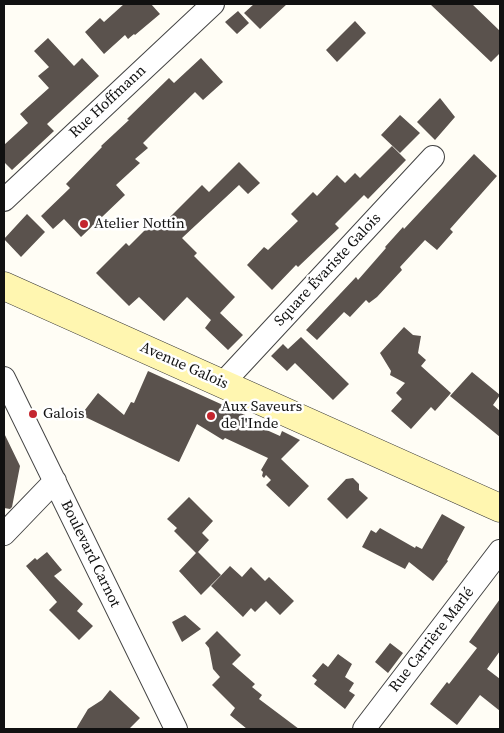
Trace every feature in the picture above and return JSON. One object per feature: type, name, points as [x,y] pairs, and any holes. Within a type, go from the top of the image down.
[{"type":"main road","name":"Avenue Galois","points":[[4,286],[500,508]]},
{"type":"street","name":"Rue Hoffmann","points":[[4,200],[213,4]]},
{"type":"street","name":"Square Évariste Galois","points":[[223,383],[433,157]]},
{"type":"street","name":"Boulevard Carnot","points":[[4,378],[176,729]]},
{"type":"street","points":[[4,534],[54,481]]},
{"type":"street","name":"Rue Carrière Marlé","points":[[364,729],[500,551]]},
{"type":"building","points":[[124,4],[151,4],[160,14],[135,35],[128,39],[125,35],[104,54],[85,32],[100,18],[104,22]]},
{"type":"building","points":[[254,4],[287,4],[260,29],[244,13]]},
{"type":"building","points":[[430,4],[472,4],[500,31],[500,53],[491,62]]},
{"type":"building","points":[[238,11],[249,23],[237,34],[225,22]]},
{"type":"building","points":[[355,21],[366,33],[337,62],[326,50]]},
{"type":"building","points":[[48,38],[74,66],[82,58],[99,76],[47,124],[54,131],[12,170],[4,162],[4,145],[28,123],[20,114],[49,88],[38,76],[49,67],[34,51]]},
{"type":"building","points":[[201,58],[223,82],[203,100],[195,92],[143,143],[148,148],[135,159],[140,163],[116,185],[125,195],[81,237],[64,219],[53,229],[41,216],[70,188],[66,184],[101,146],[129,120],[127,119],[169,78],[174,83]]},
{"type":"building","points":[[440,98],[455,117],[435,140],[417,122]]},
{"type":"building","points":[[400,115],[420,133],[400,153],[381,135]]},
{"type":"building","points":[[392,146],[406,160],[368,199],[364,195],[335,224],[339,228],[298,267],[296,265],[272,290],[247,265],[264,247],[268,250],[298,221],[291,214],[313,192],[317,196],[337,175],[345,183],[355,173],[360,178]]},
{"type":"building","points":[[474,154],[497,176],[450,229],[453,232],[437,250],[425,240],[400,267],[402,270],[377,297],[369,303],[366,300],[350,317],[344,312],[317,340],[306,330],[356,277],[358,280],[403,227],[404,229]]},
{"type":"building","points":[[239,162],[260,183],[248,194],[239,185],[182,238],[197,253],[194,256],[235,297],[220,313],[243,335],[228,350],[205,328],[211,320],[187,297],[164,321],[139,297],[129,306],[96,273],[126,243],[129,246],[154,221],[160,227],[202,185],[209,192]]},
{"type":"building","points":[[27,214],[45,232],[21,257],[4,239]]},
{"type":"building","points":[[404,327],[413,335],[421,336],[418,353],[426,360],[421,366],[451,393],[435,411],[431,407],[411,429],[391,411],[402,399],[396,393],[405,383],[390,375],[391,371],[380,353]]},
{"type":"building","points":[[301,337],[349,384],[333,400],[295,363],[287,371],[271,356],[283,344],[288,349]]},
{"type":"building","points":[[148,371],[245,415],[242,419],[280,436],[282,431],[300,440],[281,459],[309,486],[289,507],[266,485],[271,480],[266,475],[264,478],[262,476],[263,472],[261,470],[268,458],[225,438],[223,440],[197,424],[179,462],[81,415],[98,393],[124,415],[131,402],[134,403]]},
{"type":"building","points":[[472,372],[500,395],[493,405],[500,411],[500,437],[450,396]]},
{"type":"building","points":[[4,433],[20,466],[10,509],[4,508]]},
{"type":"building","points":[[353,478],[359,484],[359,490],[368,498],[347,519],[327,499],[346,479]]},
{"type":"building","points":[[189,497],[213,521],[202,533],[209,540],[198,552],[221,575],[201,595],[179,571],[196,553],[174,531],[177,528],[167,519]]},
{"type":"building","points":[[442,514],[465,527],[448,561],[433,581],[409,562],[405,569],[362,547],[371,530],[376,533],[380,528],[415,548],[416,546],[422,549]]},
{"type":"building","points":[[47,552],[62,570],[54,576],[83,604],[77,611],[93,626],[79,640],[49,610],[57,602],[26,566],[35,558],[37,560]]},
{"type":"building","points":[[230,566],[242,577],[251,567],[265,581],[269,577],[294,601],[280,615],[266,601],[255,612],[251,608],[243,617],[211,586]]},
{"type":"building","points":[[500,599],[500,651],[487,669],[500,679],[500,711],[480,695],[457,725],[430,704],[447,682],[449,684],[477,648],[469,642]]},
{"type":"building","points":[[185,615],[201,629],[182,642],[172,622]]},
{"type":"building","points":[[217,631],[241,655],[232,664],[255,684],[252,687],[262,695],[259,699],[299,729],[247,729],[230,715],[235,708],[212,685],[220,677],[213,669],[209,648],[205,643]]},
{"type":"building","points":[[390,643],[403,653],[388,673],[375,662]]},
{"type":"building","points":[[338,654],[352,664],[345,677],[354,683],[349,691],[355,695],[345,709],[314,684],[317,680],[312,676],[323,663],[328,667]]},
{"type":"building","points":[[110,690],[140,718],[129,729],[76,729],[88,709],[102,700]]},
{"type":"place","name":"Atelier Nottin","points":[[84,224]]},
{"type":"place","name":"Galois","points":[[33,414]]},
{"type":"place","name":"Aux Saveurs de l'Inde","points":[[211,416]]}]
